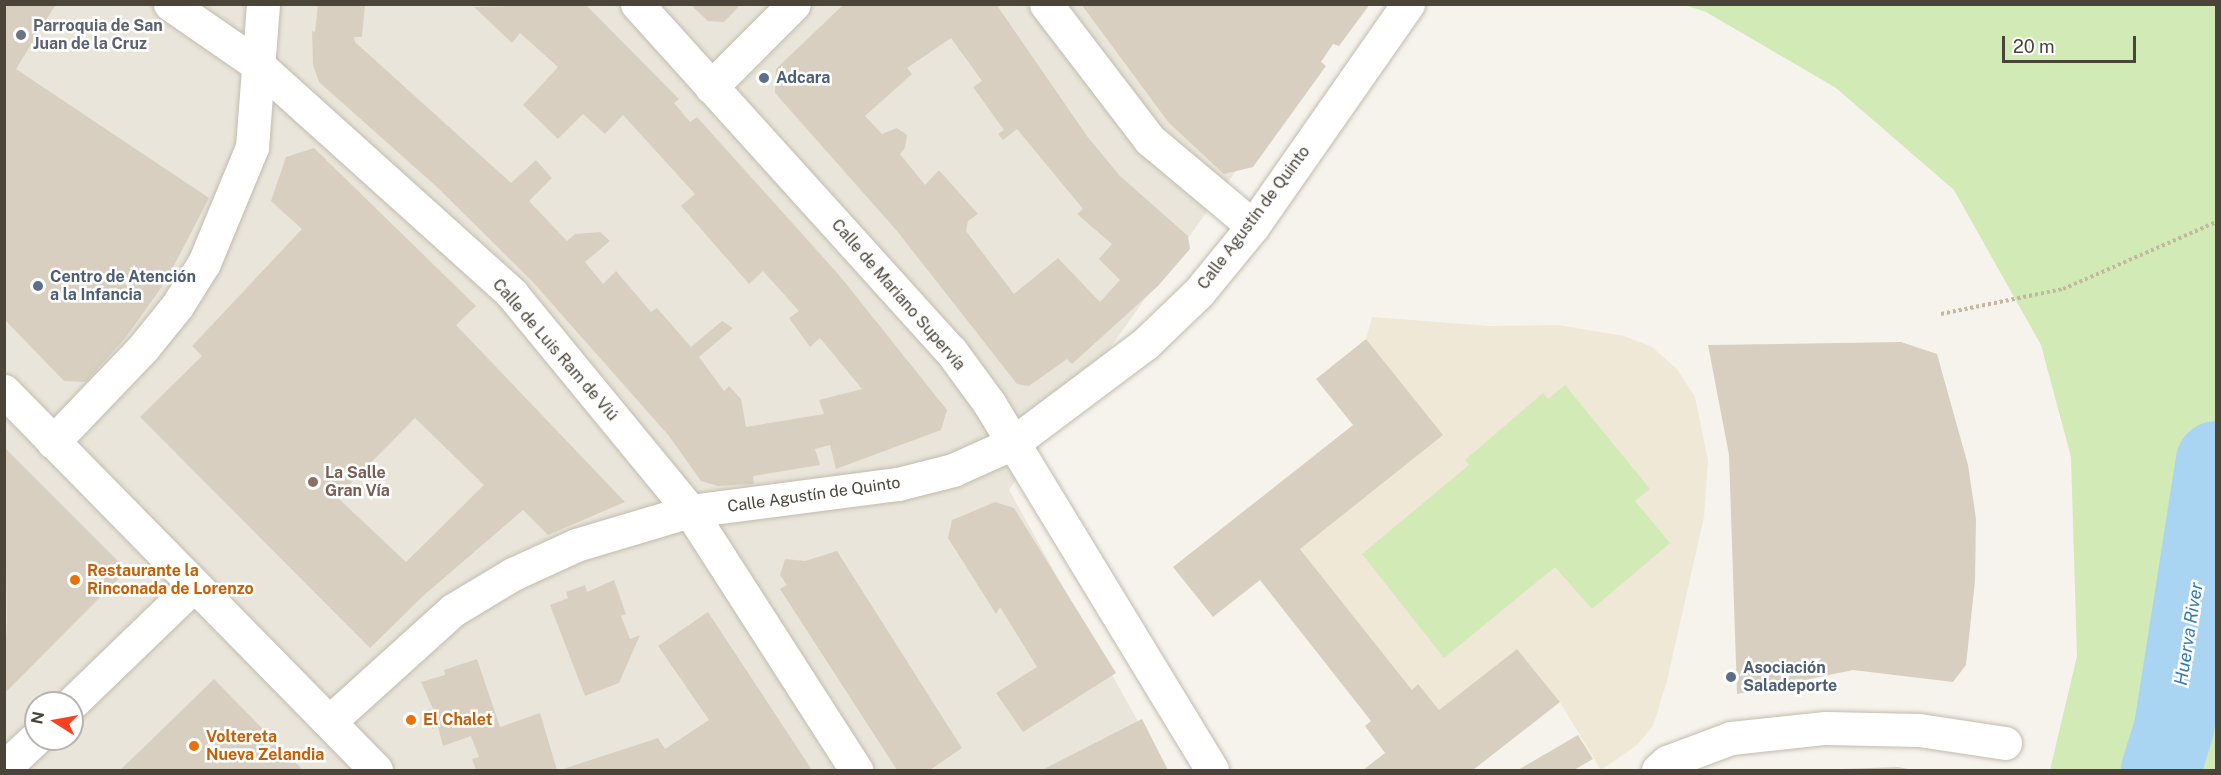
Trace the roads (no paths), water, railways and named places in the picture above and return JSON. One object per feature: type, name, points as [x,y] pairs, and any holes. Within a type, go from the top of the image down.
[{"type":"street","name":"Calle de Luis Ram de Viú","points":[[170,4],[257,64],[512,294],[690,511],[856,771]]},
{"type":"street","points":[[53,442],[143,348],[204,263],[252,147],[263,4]]},
{"type":"street","name":"Calle de Mariano Supervía","points":[[638,4],[951,351],[1014,443],[1212,771]]},
{"type":"street","points":[[711,87],[794,4]]},
{"type":"street","points":[[1046,4],[1150,140],[1253,226]]},
{"type":"street","name":"Calle Agustín de Quinto","points":[[329,722],[430,627],[483,591],[576,545],[690,511],[898,484],[953,470],[1014,443],[1165,327],[1199,292],[1253,226],[1408,4]]},
{"type":"street","points":[[4,391],[376,771]]},
{"type":"street","points":[[84,691],[193,586]]},
{"type":"street","points":[[1658,771],[1667,762],[1698,761],[1731,738],[1866,727],[2005,743]]},
{"type":"street","points":[[4,768],[24,749]]},
{"type":"waterway","name":"Huerva River","points":[[2161,770],[2174,728],[2216,461]]},
{"type":"place","name":"Parroquia de San Juan de la Cruz","points":[[21,35]]},
{"type":"place","name":"Adcara","points":[[764,78]]},
{"type":"place","name":"Centro de Atención a la Infancia","points":[[38,286]]},
{"type":"place","name":"La Salle Gran Vía","points":[[313,482]]},
{"type":"place","name":"Restaurante la Rinconada de Lorenzo","points":[[75,580]]},
{"type":"place","name":"Asociación Saladeporte","points":[[1731,677]]},
{"type":"place","name":"El Chalet","points":[[411,720]]},
{"type":"place","name":"Voltereta Nueva Zelandia","points":[[194,746]]}]
